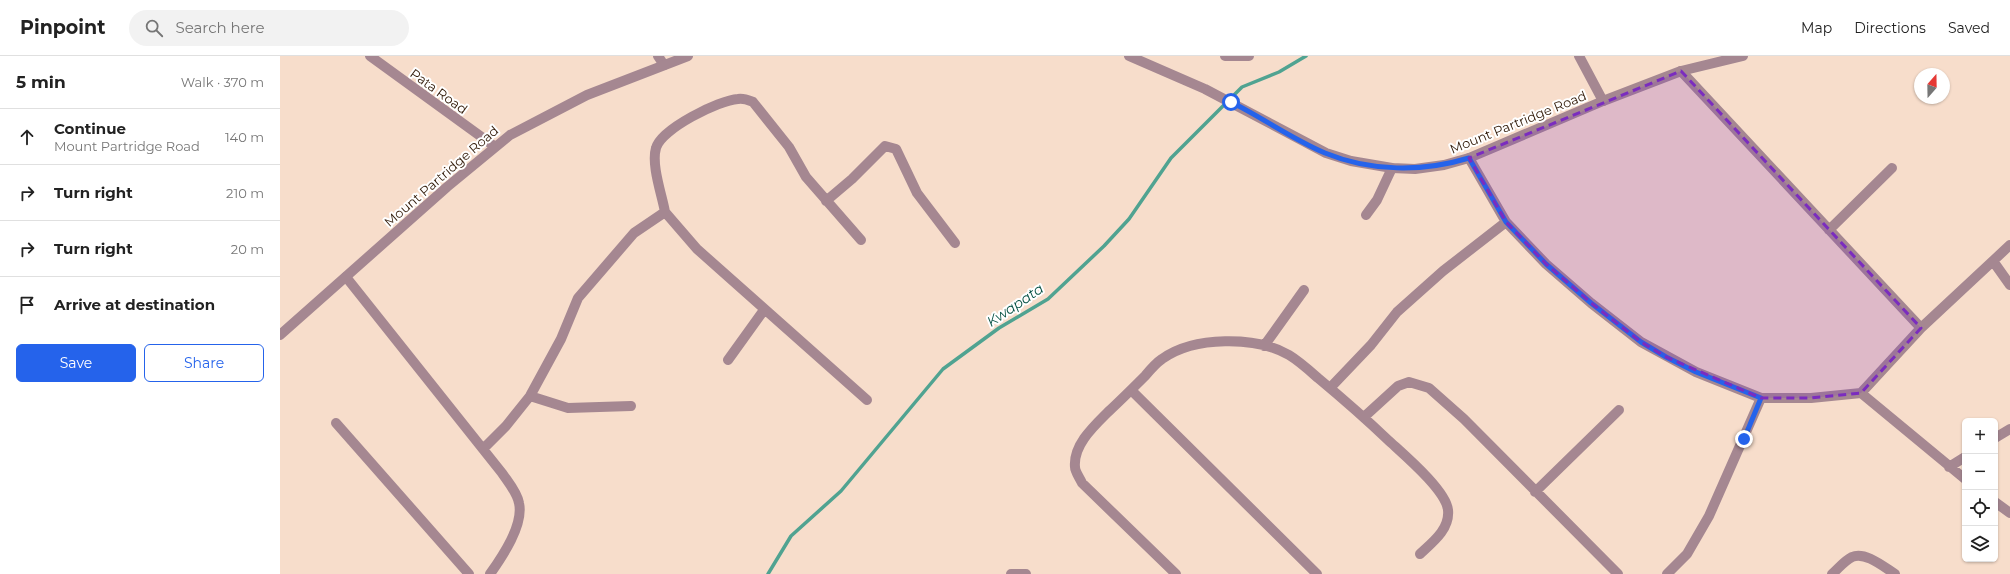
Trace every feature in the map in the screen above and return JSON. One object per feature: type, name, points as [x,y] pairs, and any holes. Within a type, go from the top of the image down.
[{"type":"street","name":"Pata Road","points":[[370,56],[494,146]]},
{"type":"street","name":"Mount Partridge Road","points":[[280,335],[494,146],[510,134],[661,60],[688,56]]},
{"type":"street","name":"Mount Partridge Road","points":[[1129,56],[1204,89],[1326,153],[1351,161],[1392,168],[1416,169],[1444,165],[1469,158],[1603,101],[1681,72],[1743,56]]},
{"type":"street","points":[[1225,56],[1249,56]]},
{"type":"street","points":[[1579,56],[1603,101]]},
{"type":"street","points":[[1681,72],[1921,328]]},
{"type":"street","points":[[861,240],[806,177],[789,147],[753,102],[745,99],[737,99],[686,119],[661,138],[656,148],[654,159],[665,212],[697,249],[867,400]]},
{"type":"street","points":[[826,201],[852,179],[885,146],[890,146],[896,149],[917,193],[955,243]]},
{"type":"street","points":[[1469,158],[1506,222],[1546,264],[1591,303],[1641,342],[1696,372],[1761,398],[1811,398],[1861,393],[1921,328],[2010,245]]},
{"type":"street","points":[[1366,215],[1377,200],[1392,168]]},
{"type":"street","points":[[1829,230],[1892,168]]},
{"type":"street","points":[[483,449],[506,426],[530,396],[561,339],[578,298],[634,233],[665,212]]},
{"type":"street","points":[[1330,388],[1371,345],[1397,312],[1442,271],[1506,222]]},
{"type":"street","points":[[1993,262],[2010,285]]},
{"type":"street","points":[[346,277],[502,473],[519,503],[518,518],[513,536],[501,559],[490,574]]},
{"type":"street","points":[[1264,346],[1304,290]]},
{"type":"street","points":[[728,360],[764,310]]},
{"type":"street","points":[[1176,574],[1082,483],[1075,468],[1075,457],[1081,442],[1096,424],[1162,359],[1178,351],[1205,343],[1230,341],[1264,346],[1290,355],[1364,417],[1433,483],[1444,499],[1448,509],[1447,521],[1442,533],[1420,554]]},
{"type":"street","points":[[1364,417],[1398,386],[1409,382],[1429,388],[1464,419],[1618,574]]},
{"type":"street","points":[[1131,390],[1317,574]]},
{"type":"street","points":[[1861,393],[1962,477]]},
{"type":"street","points":[[530,396],[568,408],[631,406]]},
{"type":"street","points":[[1667,574],[1687,554],[1709,516],[1761,398]]},
{"type":"street","points":[[1536,492],[1619,410]]},
{"type":"street","points":[[336,422],[469,574]]},
{"type":"street","points":[[1998,436],[2010,428]]},
{"type":"street","points":[[1950,467],[1962,459]]},
{"type":"street","points":[[1998,504],[2010,513]]},
{"type":"street","points":[[1832,574],[1852,557],[1858,556],[1864,557],[1895,574]]},
{"type":"street","points":[[1011,574],[1026,574]]},
{"type":"highlighted area","points":[[1681,71],[1921,328],[1861,393],[1811,398],[1761,398],[1666,357],[1641,342],[1591,303],[1546,264],[1506,222],[1469,158]]},
{"type":"waterway","name":"Kwapata","points":[[768,574],[791,536],[841,491],[943,369],[999,328],[1048,299],[1104,246],[1129,219],[1171,158],[1242,87],[1279,72],[1306,56]]},
{"type":"route","points":[[1231,102],[1293,137],[1326,153],[1351,161],[1392,168],[1416,169],[1444,165],[1469,158],[1486,190],[1506,222],[1546,264],[1591,303],[1641,342],[1666,357],[1696,372],[1761,398],[1744,439]]}]
